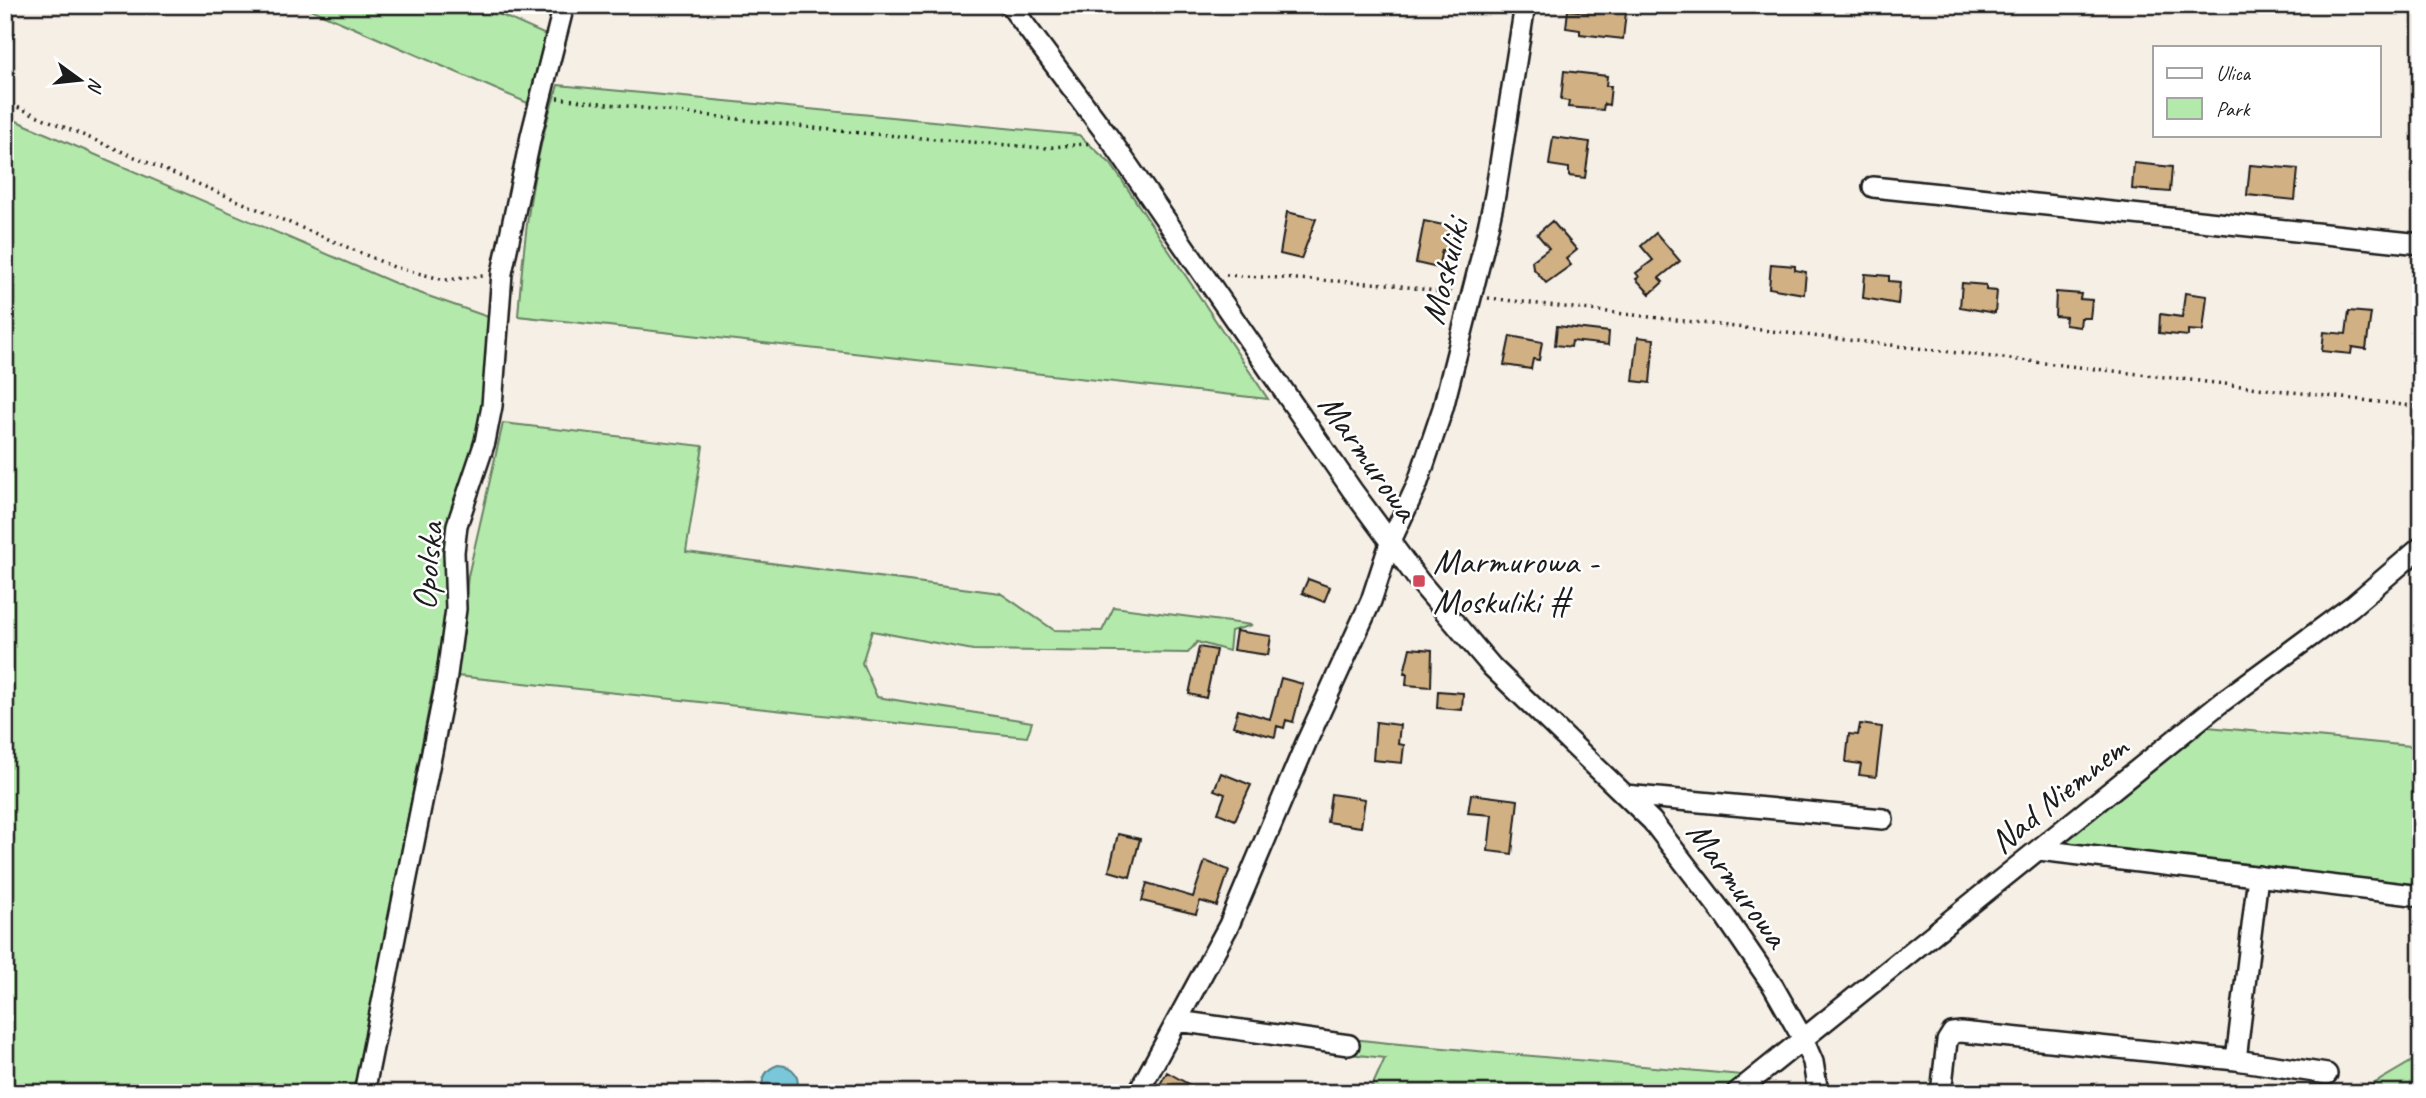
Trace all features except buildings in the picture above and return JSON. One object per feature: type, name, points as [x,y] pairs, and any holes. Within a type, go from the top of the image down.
[{"type":"street","name":"Opolska","points":[[364,1093],[446,682],[456,609],[454,552],[457,525],[485,442],[492,405],[502,273],[564,5]]},
{"type":"street","name":"Marmurowa","points":[[1010,5],[1110,139],[1390,543],[1492,667],[1653,821],[1725,916],[1773,985],[1804,1039],[1813,1062],[1818,1093]]},
{"type":"street","name":"Moskuliki","points":[[1139,1091],[1229,925],[1306,743],[1371,601],[1390,543],[1417,485],[1443,408],[1494,195],[1525,5]]},
{"type":"street","points":[[1873,187],[2421,244]]},
{"type":"street","name":"Nad Niemnem","points":[[1736,1093],[2219,704],[2352,606],[2421,547]]},
{"type":"street","points":[[1625,795],[1883,819]]},
{"type":"street","points":[[2039,850],[2421,896]]},
{"type":"street","points":[[2236,1060],[2258,876]]},
{"type":"street","points":[[1178,1021],[1349,1045]]},
{"type":"street","points":[[1941,1093],[1947,1041],[1952,1034],[1961,1032],[2236,1060],[2327,1074]]},
{"type":"path","points":[[541,97],[849,132],[1044,148],[1110,139]]},
{"type":"path","points":[[5,102],[394,267],[445,280],[502,273]]},
{"type":"path","points":[[1204,274],[1387,284],[1470,296],[2421,407]]},
{"type":"green space","points":[[301,5],[478,5],[546,35],[530,104]]},
{"type":"green space","points":[[558,85],[1079,135],[1111,164],[1268,399],[518,316],[530,199]]},
{"type":"green space","points":[[5,116],[411,290],[491,318],[483,402],[447,549],[446,619],[355,1093],[5,1093]]},
{"type":"green space","points":[[503,423],[703,446],[686,552],[1000,593],[1054,630],[1102,631],[1114,607],[1252,625],[1231,631],[1229,651],[1197,642],[1188,653],[973,650],[872,631],[862,663],[877,697],[1032,722],[1027,737],[457,676],[468,576]]},
{"type":"green space","points":[[2208,727],[2421,747],[2421,889],[2065,842]]},
{"type":"green space","points":[[1352,1039],[1742,1075],[1721,1093],[1369,1093],[1385,1058],[1350,1054]]},
{"type":"green space","points":[[2421,1056],[2421,1093],[2358,1093]]},
{"type":"water","points":[[778,1065],[795,1073],[798,1082],[796,1093],[762,1093],[765,1075]]},
{"type":"place","name":"Marmurowa - Moskuliki #","points":[[1419,581]]}]
